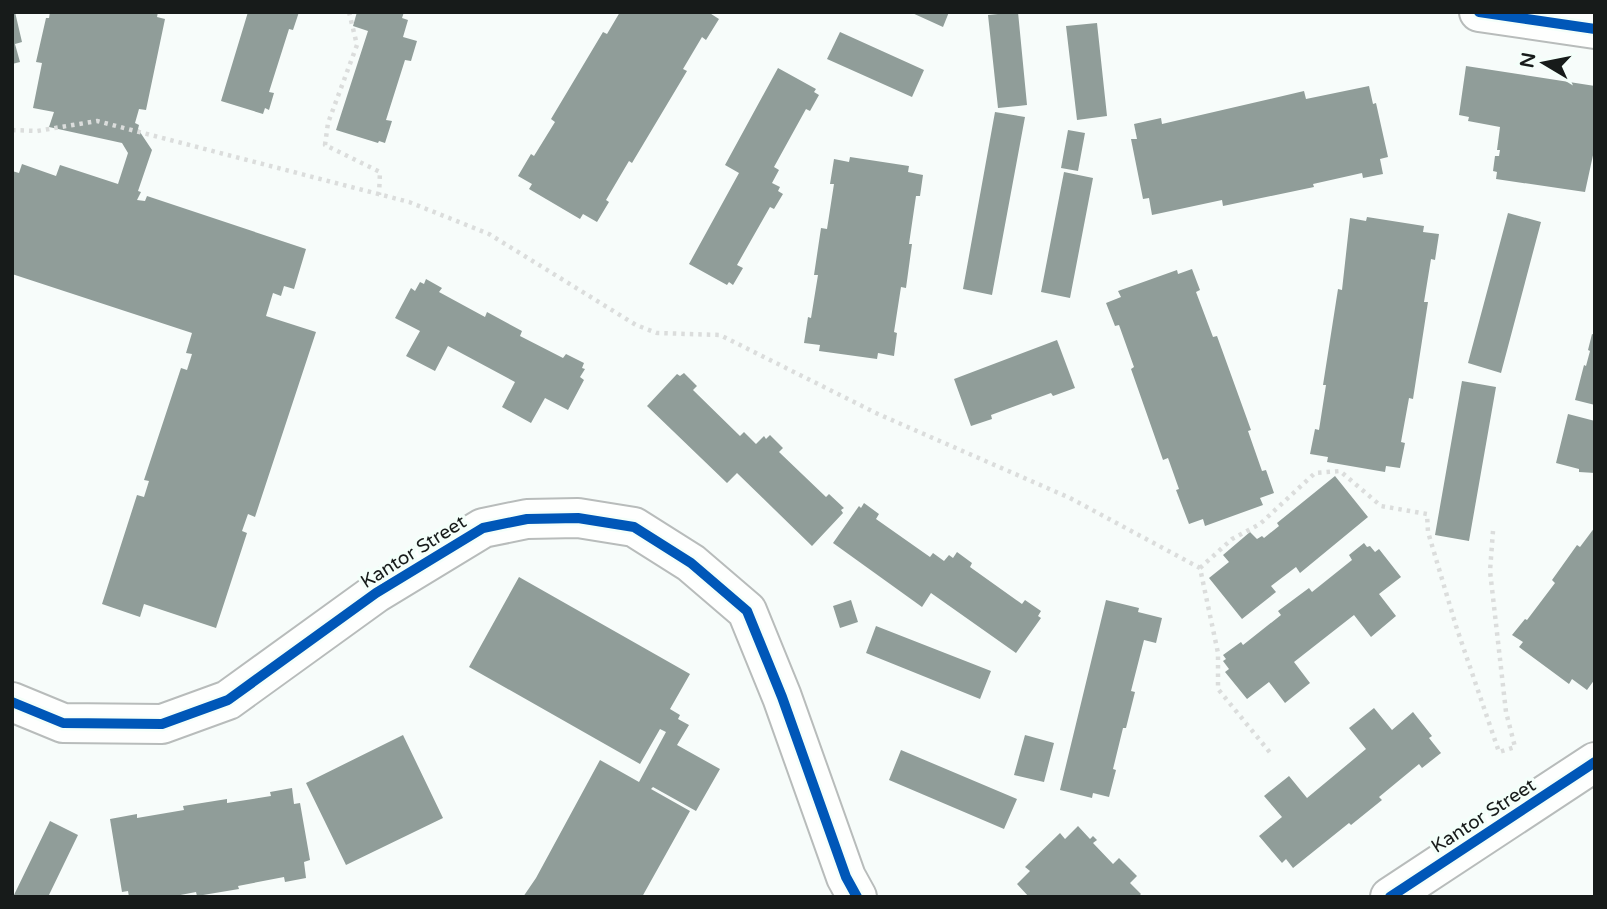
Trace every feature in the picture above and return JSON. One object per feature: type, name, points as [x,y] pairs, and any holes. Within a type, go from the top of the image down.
[{"type":"street","points":[[1479,12],[1595,29]]},
{"type":"street","name":"Kantor Street","points":[[12,702],[63,723],[162,724],[228,700],[376,593],[483,528],[527,519],[578,518],[634,527],[691,563],[747,611],[782,698],[846,877],[857,897]]},
{"type":"street","name":"Kantor Street","points":[[1390,897],[1595,762]]},
{"type":"path","points":[[349,12],[357,45],[328,123],[325,145],[380,172],[379,194]]},
{"type":"path","points":[[12,130],[37,131],[97,121],[409,202],[489,234],[636,325],[657,332],[720,335],[878,414],[1070,498],[1200,568],[1218,653],[1218,689],[1272,755]]},
{"type":"path","points":[[1200,568],[1231,539],[1260,524],[1315,473],[1340,471],[1381,506],[1427,514],[1428,532],[1452,612],[1499,752],[1515,747],[1506,712],[1490,572],[1493,531]]},
{"type":"building","points":[[12,12],[15,12],[22,42],[15,44],[20,62],[12,64]]},
{"type":"building","points":[[50,12],[158,12],[157,17],[165,19],[146,110],[139,109],[135,123],[139,125],[138,129],[152,150],[137,200],[145,201],[147,196],[306,249],[294,289],[284,286],[281,296],[273,293],[266,316],[316,332],[255,517],[248,514],[242,531],[247,533],[216,628],[144,604],[140,617],[102,604],[137,495],[144,497],[149,481],[144,480],[181,368],[187,370],[192,354],[186,353],[192,333],[12,274],[12,171],[19,173],[22,164],[56,176],[60,165],[118,184],[128,153],[122,143],[49,127],[54,112],[33,108],[42,63],[36,62],[46,18],[49,18]]},
{"type":"building","points":[[248,12],[299,12],[293,30],[289,29],[269,92],[274,93],[269,110],[265,108],[263,114],[221,101]]},
{"type":"building","points":[[357,12],[404,12],[402,18],[408,20],[403,37],[417,41],[411,61],[405,60],[386,120],[392,121],[385,143],[336,130],[368,31],[353,26]]},
{"type":"building","points":[[620,12],[708,12],[719,19],[706,40],[702,37],[683,69],[687,71],[632,163],[629,161],[606,200],[609,202],[597,222],[583,214],[580,219],[529,189],[532,184],[518,176],[555,122],[551,119],[603,32],[607,34]]},
{"type":"building","points":[[910,12],[949,12],[943,27]]},
{"type":"building","points":[[1018,12],[1027,105],[998,108],[988,15]]},
{"type":"building","points":[[1097,23],[1107,116],[1077,120],[1066,26]]},
{"type":"building","points":[[840,32],[924,70],[912,97],[827,59]]},
{"type":"building","points":[[1466,66],[1595,86],[1595,146],[1585,192],[1496,179],[1497,172],[1493,171],[1495,156],[1499,156],[1500,150],[1497,150],[1500,127],[1468,121],[1469,117],[1459,115]]},
{"type":"building","points":[[778,68],[816,89],[814,92],[819,95],[810,111],[806,109],[774,167],[779,170],[772,183],[780,187],[778,191],[783,194],[774,209],[770,207],[737,265],[743,268],[733,285],[729,282],[727,285],[689,264],[739,173],[725,165]]},
{"type":"building","points":[[1369,86],[1373,104],[1376,103],[1388,157],[1380,159],[1383,174],[1363,178],[1362,173],[1313,184],[1314,187],[1223,206],[1222,200],[1152,215],[1149,198],[1143,199],[1131,139],[1137,139],[1134,124],[1161,118],[1162,124],[1304,91],[1306,99]]},
{"type":"building","points":[[995,112],[1025,117],[992,295],[963,289]]},
{"type":"building","points":[[1068,130],[1085,133],[1078,171],[1061,168]]},
{"type":"building","points":[[850,157],[909,166],[908,172],[923,175],[920,196],[916,196],[906,288],[901,287],[894,332],[897,333],[894,356],[878,353],[877,359],[819,351],[820,345],[804,343],[818,275],[814,275],[821,228],[827,229],[834,184],[830,184],[834,159],[849,162]]},
{"type":"building","points":[[1064,172],[1093,178],[1070,298],[1041,292]]},
{"type":"building","points":[[1508,213],[1541,222],[1501,373],[1468,363]]},
{"type":"building","points":[[1367,217],[1424,226],[1423,232],[1439,234],[1435,260],[1431,259],[1424,302],[1428,302],[1413,399],[1409,398],[1401,442],[1405,443],[1400,468],[1386,466],[1385,472],[1327,462],[1328,457],[1310,454],[1315,429],[1319,430],[1326,385],[1323,385],[1338,289],[1342,290],[1350,218],[1366,221]]},
{"type":"building","points":[[1192,269],[1200,290],[1196,292],[1213,337],[1217,336],[1251,430],[1248,431],[1262,471],[1266,470],[1274,493],[1260,498],[1263,505],[1205,526],[1203,519],[1189,524],[1168,458],[1163,460],[1131,369],[1134,367],[1119,325],[1115,326],[1106,303],[1121,297],[1118,291],[1177,270],[1178,274]]},
{"type":"building","points":[[426,279],[442,288],[439,292],[485,317],[487,312],[522,331],[520,336],[563,358],[566,354],[584,363],[582,368],[585,369],[580,377],[584,380],[568,410],[545,398],[531,423],[502,407],[515,382],[448,346],[435,371],[406,356],[420,331],[395,318],[411,288],[415,291],[420,282],[424,284]]},
{"type":"building","points":[[1592,334],[1595,335],[1595,405],[1575,400],[1590,351],[1588,350]]},
{"type":"building","points":[[1057,340],[1075,388],[1053,396],[1051,393],[991,415],[992,419],[971,426],[954,379]]},
{"type":"building","points":[[684,373],[697,386],[693,390],[740,436],[744,432],[756,444],[764,436],[766,439],[770,435],[783,448],[779,452],[826,497],[829,494],[844,508],[841,510],[843,513],[812,546],[737,473],[727,483],[647,406],[677,374],[680,376]]},
{"type":"building","points":[[1462,381],[1496,387],[1469,541],[1435,535]]},
{"type":"building","points":[[1568,414],[1595,421],[1595,473],[1579,472],[1579,469],[1556,463]]},
{"type":"building","points":[[1335,476],[1368,517],[1300,573],[1296,567],[1271,586],[1276,592],[1242,619],[1209,578],[1229,562],[1223,555],[1250,532],[1257,539],[1262,536],[1264,538],[1279,526],[1277,523]]},
{"type":"building","points":[[864,503],[879,514],[876,519],[930,557],[933,553],[944,561],[949,555],[953,558],[957,552],[972,563],[970,567],[1022,604],[1025,600],[1041,611],[1038,616],[1041,618],[1016,653],[931,593],[922,607],[833,543],[859,506],[861,508]]},
{"type":"building","points":[[1595,527],[1595,679],[1587,690],[1572,679],[1569,684],[1519,647],[1523,642],[1512,635],[1555,583],[1552,580],[1577,545],[1580,547]]},
{"type":"building","points":[[1364,543],[1375,552],[1379,549],[1401,577],[1379,594],[1396,616],[1371,637],[1354,615],[1294,662],[1310,683],[1285,703],[1269,682],[1247,699],[1225,672],[1229,669],[1223,661],[1226,659],[1223,655],[1241,642],[1243,645],[1281,615],[1278,611],[1309,588],[1312,592],[1352,560],[1349,555]]},
{"type":"building","points":[[519,577],[690,674],[670,709],[680,715],[678,719],[689,725],[677,745],[720,769],[696,811],[653,787],[651,789],[690,811],[642,897],[523,897],[600,760],[639,782],[666,732],[660,729],[640,764],[469,667]]},
{"type":"building","points":[[851,600],[858,622],[840,628],[833,606]]},
{"type":"building","points":[[1106,600],[1139,608],[1138,612],[1162,618],[1156,643],[1144,640],[1131,691],[1135,692],[1126,728],[1123,728],[1109,797],[1093,793],[1092,798],[1060,790]]},
{"type":"building","points":[[876,626],[991,671],[980,699],[866,653]]},
{"type":"building","points":[[1374,708],[1392,730],[1413,712],[1432,736],[1429,738],[1441,753],[1422,768],[1419,764],[1379,797],[1382,800],[1293,868],[1286,859],[1282,863],[1259,836],[1282,817],[1264,796],[1289,776],[1307,798],[1366,749],[1349,728]]},
{"type":"building","points":[[403,735],[443,818],[346,865],[306,783]]},
{"type":"building","points":[[1025,735],[1054,743],[1044,782],[1014,775]]},
{"type":"building","points":[[901,750],[1017,799],[1004,829],[889,780]]},
{"type":"building","points":[[292,788],[294,804],[300,803],[310,860],[304,862],[306,878],[285,882],[284,877],[238,886],[239,889],[197,896],[196,892],[170,897],[129,897],[128,891],[122,892],[110,819],[137,814],[137,818],[184,810],[183,806],[227,799],[227,803],[271,796],[270,792]]},
{"type":"building","points":[[50,821],[78,835],[48,897],[13,897]]},
{"type":"building","points":[[1078,826],[1090,839],[1093,836],[1097,840],[1093,843],[1113,864],[1119,858],[1137,876],[1130,883],[1141,894],[1138,897],[1029,897],[1017,884],[1030,871],[1025,867],[1060,833],[1065,839]]},
{"type":"cycle path","points":[[1479,12],[1595,29]]},
{"type":"cycle path","points":[[12,702],[63,723],[162,724],[228,700],[376,593],[483,528],[527,519],[578,518],[634,527],[691,563],[747,611],[782,697],[846,877],[857,897]]},
{"type":"cycle path","points":[[1390,897],[1595,762]]}]
